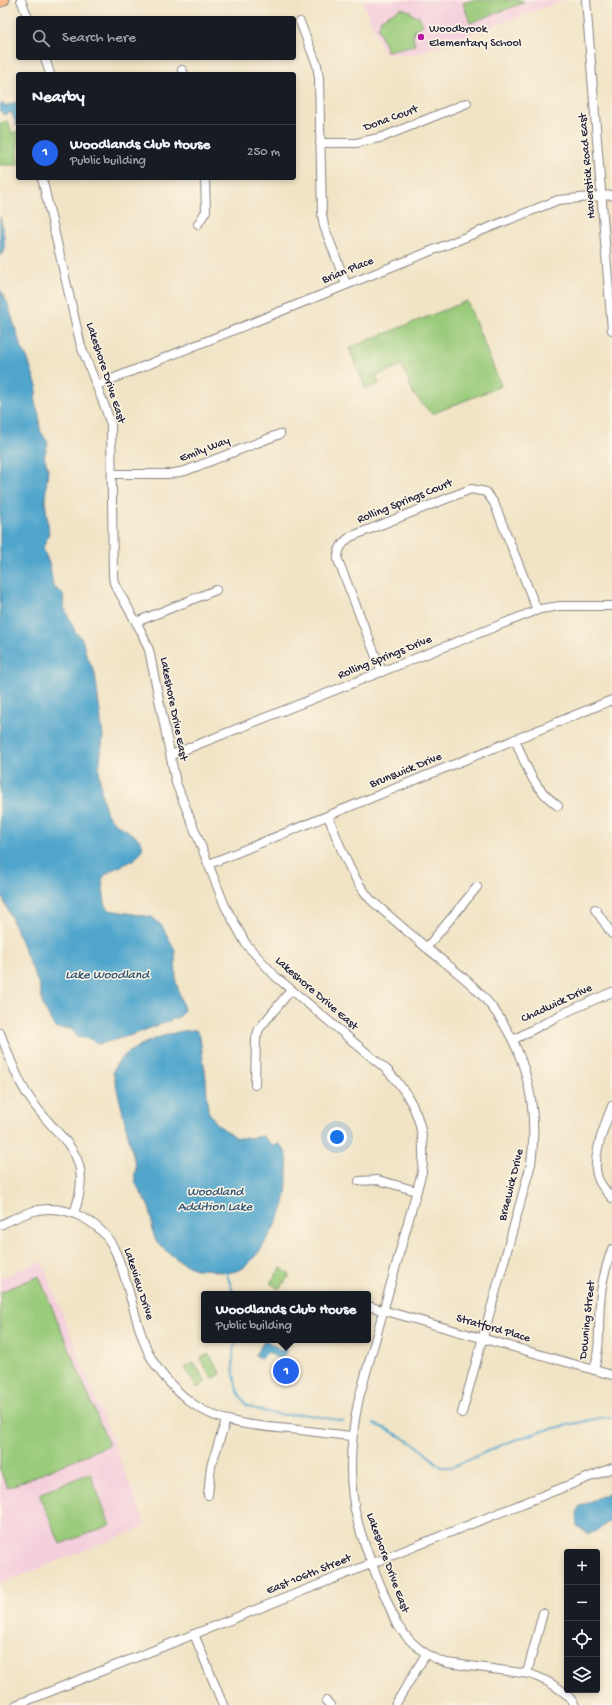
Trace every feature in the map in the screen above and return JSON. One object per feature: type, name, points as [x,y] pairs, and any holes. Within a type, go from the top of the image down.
[{"type":"main road","points":[[0,2],[4,0]]},
{"type":"street","points":[[21,0],[27,16]]},
{"type":"street","name":"Haverstick Road East","points":[[586,0],[603,196],[612,330]]},
{"type":"street","points":[[300,22],[317,65],[319,78],[322,214],[324,226],[346,284]]},
{"type":"street","points":[[46,60],[49,72]]},
{"type":"street","name":"Dona Court","points":[[320,143],[356,143],[376,139],[466,103]]},
{"type":"street","name":"Lakeshore Drive East","points":[[42,180],[81,346],[97,384],[110,425],[112,474],[112,576],[114,583],[136,622],[149,650],[178,790],[225,906],[246,944],[261,963],[291,990],[387,1070],[406,1093],[416,1113],[423,1135],[424,1153],[422,1172],[359,1398],[352,1436],[351,1462],[354,1501],[361,1532],[396,1623],[409,1641],[435,1660],[447,1663],[527,1673],[541,1678],[553,1685],[575,1705]]},
{"type":"street","points":[[198,224],[206,210],[205,180]]},
{"type":"street","name":"Brian Place","points":[[97,384],[558,200],[612,195]]},
{"type":"street","name":"Emily Way","points":[[112,474],[169,474],[185,472],[280,434]]},
{"type":"street","name":"Rolling Springs Court","points":[[382,672],[341,567],[338,553],[342,545],[350,537],[471,489],[478,489],[486,492],[490,497],[536,610]]},
{"type":"street","points":[[136,622],[216,590]]},
{"type":"street","name":"Rolling Springs Drive","points":[[171,755],[536,610],[560,606],[612,606]]},
{"type":"street","name":"Brunswick Drive","points":[[208,864],[612,700]]},
{"type":"street","points":[[515,739],[531,777],[537,787],[558,806]]},
{"type":"street","name":"Braewick Drive","points":[[328,816],[349,870],[360,887],[370,899],[478,991],[501,1019],[513,1040],[528,1077],[534,1115],[535,1141],[531,1164],[462,1414]]},
{"type":"street","points":[[427,947],[477,887]]},
{"type":"street","points":[[595,909],[612,934]]},
{"type":"street","points":[[255,1085],[256,1038],[259,1029],[291,990]]},
{"type":"street","name":"Chadwick Drive","points":[[513,1040],[564,1013],[612,992]]},
{"type":"street","points":[[0,1033],[28,1096],[40,1114],[70,1145],[78,1160],[81,1170],[82,1185],[74,1213],[60,1210],[42,1210],[0,1225]]},
{"type":"street","points":[[612,1106],[595,1165],[597,1176],[601,1185],[612,1198]]},
{"type":"street","points":[[359,1181],[378,1180],[417,1191]]},
{"type":"street","name":"Lakeview Drive","points":[[74,1213],[94,1224],[113,1246],[117,1253],[143,1337],[150,1354],[163,1375],[178,1392],[194,1404],[226,1420],[256,1426],[352,1436]]},
{"type":"street","name":"Downing Street","points":[[594,1370],[600,1348],[601,1295],[612,1249]]},
{"type":"street","name":"Stratford Place","points":[[371,1307],[612,1375]]},
{"type":"street","points":[[208,1495],[211,1466],[226,1420]]},
{"type":"street","name":"East 106th Street","points":[[16,1705],[612,1468]]},
{"type":"street","points":[[527,1673],[543,1613]]},
{"type":"street","points":[[194,1634],[223,1705]]},
{"type":"street","points":[[395,1705],[426,1654]]},
{"type":"shaded area","name":"Woodbrook Elementary School","points":[[362,0],[565,0],[413,55],[384,54]]},
{"type":"shaded area","points":[[42,1261],[146,1526],[0,1584],[0,1278]]},
{"type":"green space","points":[[472,0],[522,0],[523,3],[470,23],[463,3]]},
{"type":"green space","points":[[401,8],[410,11],[412,15],[419,16],[423,25],[415,29],[413,38],[415,45],[387,51],[378,28],[381,19]]},
{"type":"green space","points":[[8,121],[12,133],[16,132],[16,165],[0,165],[0,123]]},
{"type":"green space","points":[[467,301],[501,386],[432,414],[414,395],[402,365],[376,376],[379,384],[366,389],[349,348]]},
{"type":"green space","points":[[281,1268],[290,1275],[279,1289],[270,1283]]},
{"type":"green space","points":[[39,1276],[109,1445],[7,1488],[0,1469],[0,1292]]},
{"type":"green space","points":[[209,1354],[221,1374],[212,1379],[200,1359]]},
{"type":"green space","points":[[194,1363],[206,1382],[197,1388],[185,1368]]},
{"type":"green space","points":[[90,1473],[110,1525],[60,1544],[39,1494]]},
{"type":"water","points":[[16,102],[16,123],[11,112],[4,115],[0,111],[1,103],[5,106]]},
{"type":"water","points":[[0,217],[4,248],[0,256]]},
{"type":"water","name":"Lake Woodland","points":[[0,289],[8,304],[21,347],[27,357],[37,386],[35,402],[39,415],[40,430],[48,443],[44,457],[48,468],[45,500],[49,533],[43,548],[50,566],[53,586],[63,594],[64,607],[75,631],[82,639],[86,654],[95,673],[103,737],[99,769],[102,796],[107,814],[114,822],[137,837],[143,845],[141,852],[136,857],[112,870],[102,879],[105,904],[109,910],[152,917],[162,926],[175,950],[176,981],[184,1010],[179,1017],[135,1034],[98,1044],[90,1039],[77,1037],[72,1029],[55,1028],[43,1006],[39,985],[0,891]]},
{"type":"water","name":"Woodland Addition Lake","points":[[196,1030],[200,1037],[206,1079],[208,1111],[217,1124],[236,1138],[263,1136],[272,1145],[279,1144],[285,1151],[287,1158],[288,1166],[286,1196],[280,1216],[263,1246],[250,1262],[243,1268],[232,1272],[219,1272],[208,1269],[192,1268],[168,1252],[155,1239],[147,1202],[135,1181],[136,1168],[113,1072],[117,1063],[125,1055],[136,1048],[174,1033]]},
{"type":"water","points":[[263,1343],[270,1343],[282,1351],[284,1349],[287,1351],[280,1360],[268,1352],[261,1359],[255,1355]]},
{"type":"water","points":[[612,1491],[612,1519],[597,1531],[589,1534],[577,1526],[576,1513],[579,1507]]},
{"type":"waterway","points":[[226,1272],[233,1291]]},
{"type":"waterway","points":[[235,1343],[233,1351],[233,1369],[237,1390],[246,1405],[264,1412],[283,1415],[303,1414],[343,1421]]},
{"type":"waterway","points":[[374,1424],[387,1429],[416,1445],[441,1467],[452,1467],[506,1443],[542,1431],[604,1417],[612,1418]]},
{"type":"place","name":"Woodbrook Elementary School","points":[[421,37]]},
{"type":"place","name":"Woodlands Club House","points":[[286,1371]]}]
